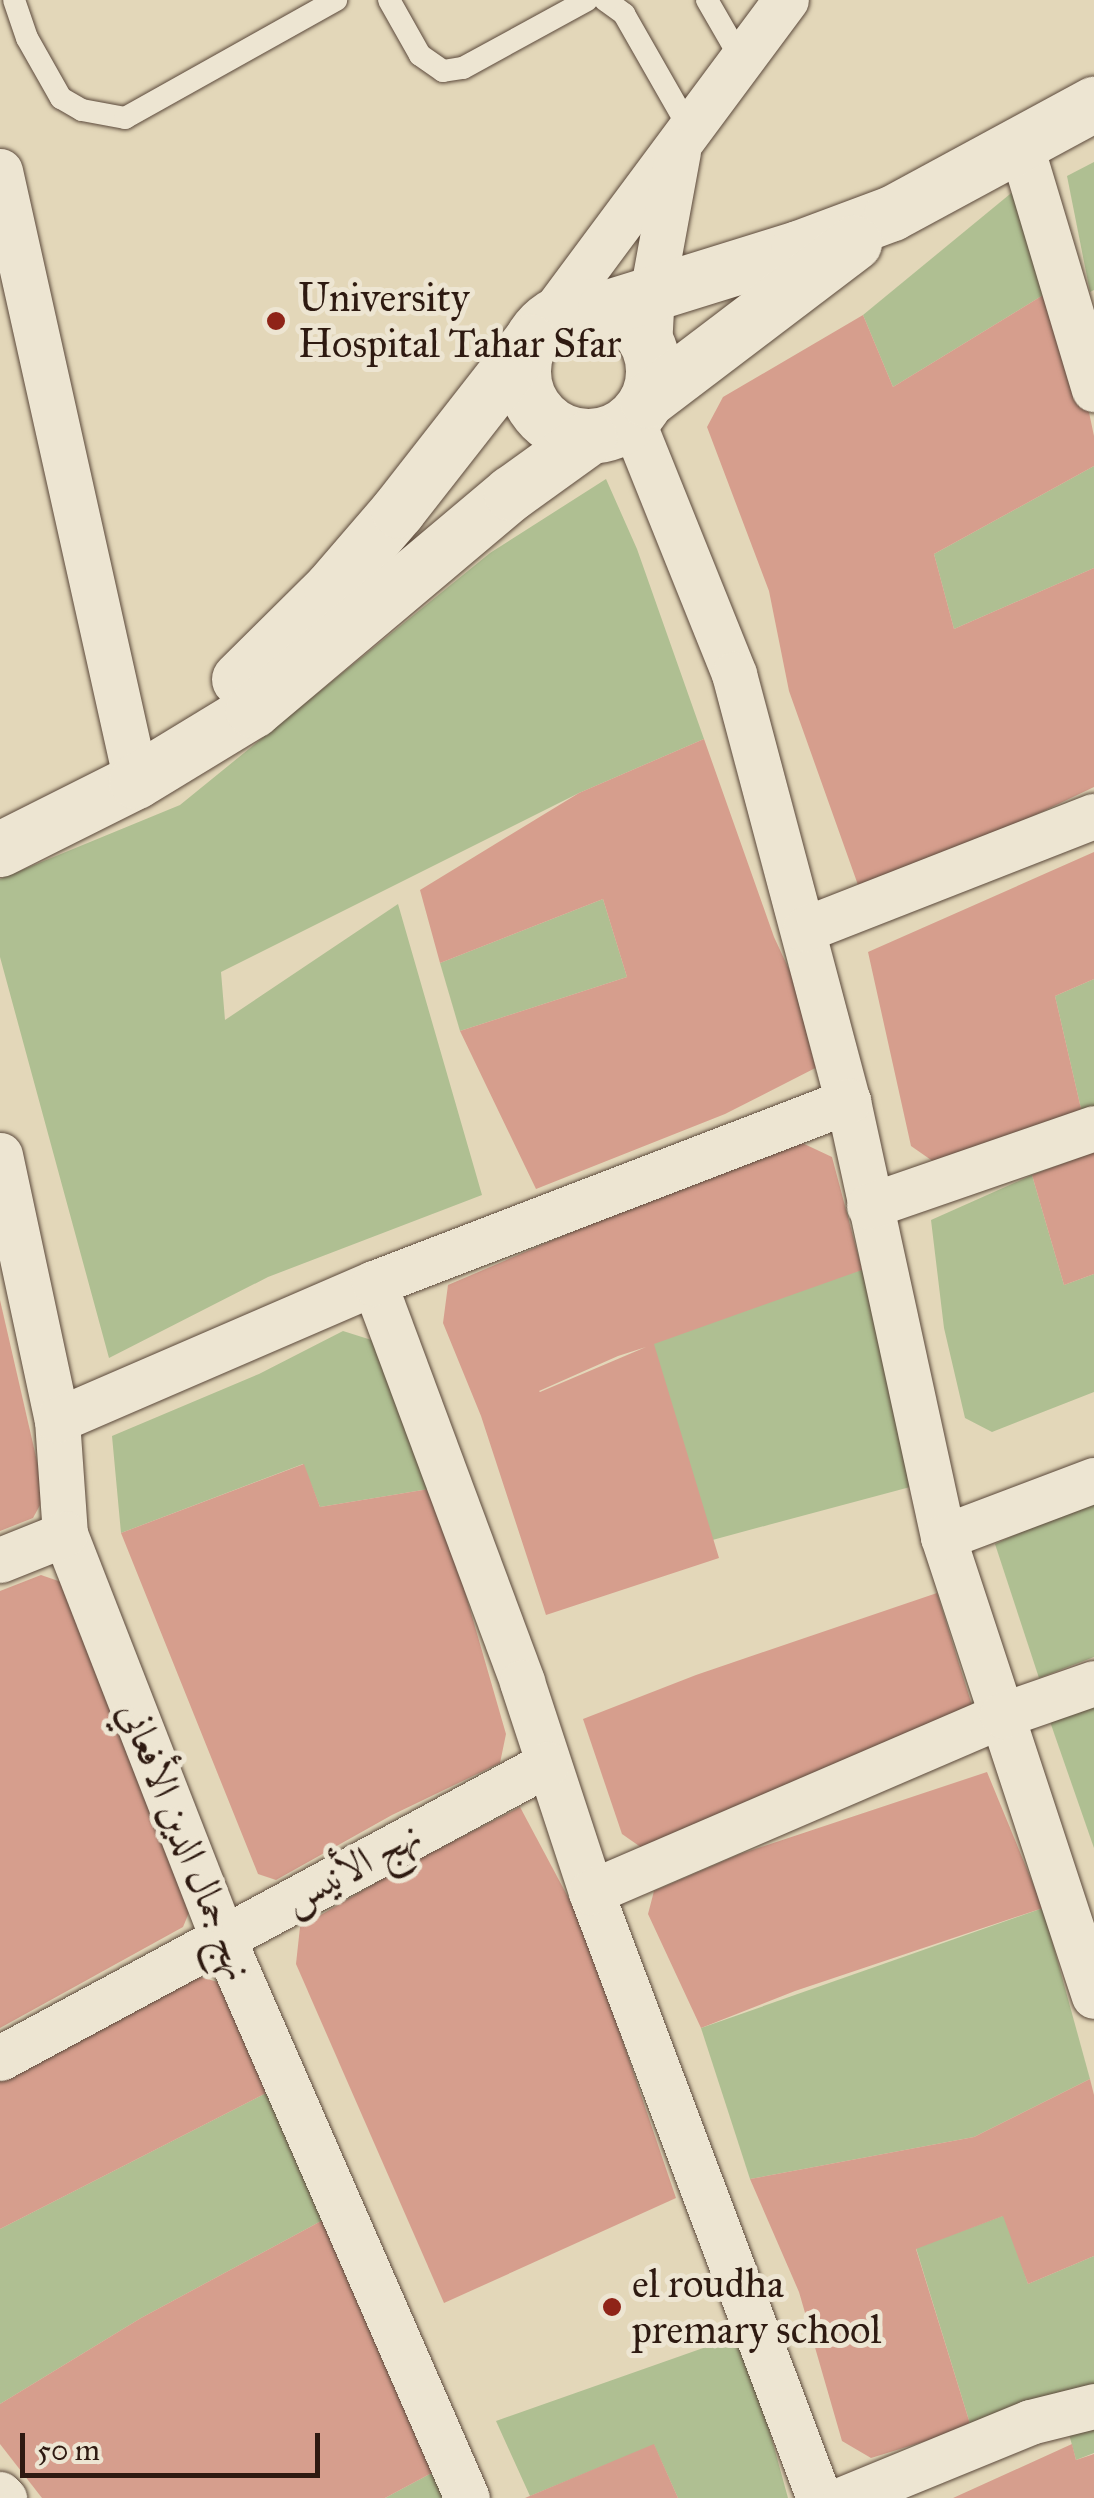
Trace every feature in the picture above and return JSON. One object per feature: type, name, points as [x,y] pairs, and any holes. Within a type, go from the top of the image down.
[{"type":"street","points":[[136,781],[331,588],[398,510],[539,330],[786,0]]},
{"type":"street","points":[[685,134],[635,316],[653,383],[623,419],[567,434],[532,406],[524,385],[523,363],[539,330],[585,305],[635,316],[892,214],[1094,104]]},
{"type":"street","points":[[1020,143],[1094,389]]},
{"type":"street","points":[[0,171],[136,781]]},
{"type":"street","points":[[0,849],[136,781],[252,710],[511,494],[623,419],[892,214]]},
{"type":"street","points":[[623,419],[734,674],[848,1101],[944,1537],[1094,1996]]},
{"type":"street","points":[[805,929],[1094,816]]},
{"type":"street","points":[[57,1420],[374,1283],[848,1101]]},
{"type":"street","points":[[869,1206],[1094,1128]]},
{"type":"street","name":"نهج جمال الدين الأفعاني","points":[[0,1155],[57,1420],[65,1534],[222,1936],[467,2498]]},
{"type":"street","points":[[374,1283],[522,1682],[591,1892],[819,2498]]},
{"type":"street","points":[[944,1537],[1094,1480]]},
{"type":"street","points":[[0,1560],[65,1534]]},
{"type":"street","points":[[591,1892],[1002,1715],[1094,1683]]},
{"type":"street","name":"نهج الأنيس","points":[[0,2058],[547,1764]]},
{"type":"street","points":[[846,2498],[1030,2422],[1094,2406]]},
{"type":"lane","points":[[14,0],[27,38],[60,98],[82,110],[125,118],[336,0]]},
{"type":"lane","points":[[389,0],[426,63],[444,71],[463,68],[587,0]]},
{"type":"lane","points":[[605,0],[624,14],[685,134]]},
{"type":"lane","points":[[708,0],[741,59]]},
{"type":"green space","points":[[1094,162],[1094,290],[1090,292],[1067,176]]},
{"type":"green space","points":[[1021,185],[1053,289],[893,387],[863,315]]},
{"type":"green space","points":[[1094,466],[1094,568],[954,629],[934,554]]},
{"type":"green space","points":[[606,479],[637,549],[704,739],[579,793],[221,972],[225,1020],[398,904],[482,1195],[268,1277],[109,1358],[0,957],[0,879],[180,805],[490,553]]},
{"type":"green space","points":[[603,899],[627,977],[460,1031],[440,963]]},
{"type":"green space","points":[[1094,979],[1094,1109],[1082,1113],[1055,996]]},
{"type":"green space","points":[[1032,1175],[1064,1285],[1094,1274],[1094,1392],[992,1432],[965,1418],[944,1328],[931,1220]]},
{"type":"green space","points":[[862,1270],[919,1484],[706,1542],[649,1327]]},
{"type":"green space","points":[[343,1331],[381,1343],[435,1488],[320,1507],[303,1464],[121,1533],[112,1436],[259,1374]]},
{"type":"green space","points":[[1094,1499],[1094,1657],[1039,1678],[995,1544]]},
{"type":"green space","points":[[1094,1695],[1094,1848],[1047,1713]]},
{"type":"green space","points":[[1043,1908],[1090,2079],[974,2137],[750,2179],[701,2028]]},
{"type":"green space","points":[[272,2090],[323,2220],[141,2318],[0,2404],[0,2229]]},
{"type":"green space","points":[[1005,2215],[1028,2284],[1094,2256],[1094,2453],[1076,2460],[1058,2393],[971,2427],[916,2248]]},
{"type":"green space","points":[[743,2334],[788,2498],[678,2498],[654,2445],[530,2496],[496,2421]]},
{"type":"green space","points":[[439,2469],[453,2498],[385,2498]]},
{"type":"building","points":[[1053,289],[1083,384],[1094,436],[1094,466],[934,554],[954,629],[1094,568],[1094,787],[1004,830],[858,885],[789,691],[769,591],[707,427],[723,397],[863,315],[893,387]]},
{"type":"building","points":[[704,739],[774,937],[831,1060],[725,1114],[536,1189],[460,1031],[627,977],[603,899],[440,963],[420,890],[579,793]]},
{"type":"building","points":[[1094,852],[1094,979],[1055,996],[1082,1113],[934,1162],[911,1146],[868,952]]},
{"type":"building","points":[[800,1142],[832,1157],[862,1270],[654,1344],[719,1558],[546,1615],[481,1416],[443,1323],[448,1285],[677,1187]],"holes":[[[646,1347],[540,1392],[618,1356]]]},
{"type":"building","points":[[1094,1152],[1094,1274],[1064,1285],[1032,1175]]},
{"type":"building","points":[[0,1300],[45,1496],[33,1518],[0,1531]]},
{"type":"building","points":[[304,1464],[320,1507],[435,1488],[506,1734],[500,1763],[392,1815],[276,1880],[258,1874],[121,1533]]},
{"type":"building","points":[[41,1575],[70,1585],[193,1903],[183,1927],[0,2028],[0,1591]]},
{"type":"building","points":[[937,1593],[976,1718],[642,1848],[622,1834],[583,1719],[696,1675]]},
{"type":"building","points":[[987,1772],[1043,1908],[795,1991],[701,2028],[648,1914],[654,1891],[740,1854]]},
{"type":"building","points":[[520,1807],[584,1927],[676,2198],[444,2303],[296,1964],[300,1927],[405,1866]]},
{"type":"building","points":[[200,1977],[232,1986],[272,2090],[0,2229],[0,2077]]},
{"type":"building","points":[[1090,2079],[1094,2095],[1094,2256],[1028,2284],[1003,2216],[916,2249],[971,2427],[871,2458],[842,2441],[799,2292],[750,2179],[974,2137]]},
{"type":"building","points":[[323,2220],[439,2469],[385,2498],[42,2498],[0,2444],[0,2404],[141,2318]]},
{"type":"building","points":[[654,2444],[678,2498],[525,2498]]},
{"type":"building","points":[[1072,2444],[1076,2460],[1094,2454],[1094,2498],[953,2498]]},
{"type":"place","name":"University Hospital Tahar Sfar","points":[[276,321]]},
{"type":"place","name":"el roudha premary school","points":[[612,2307]]}]
